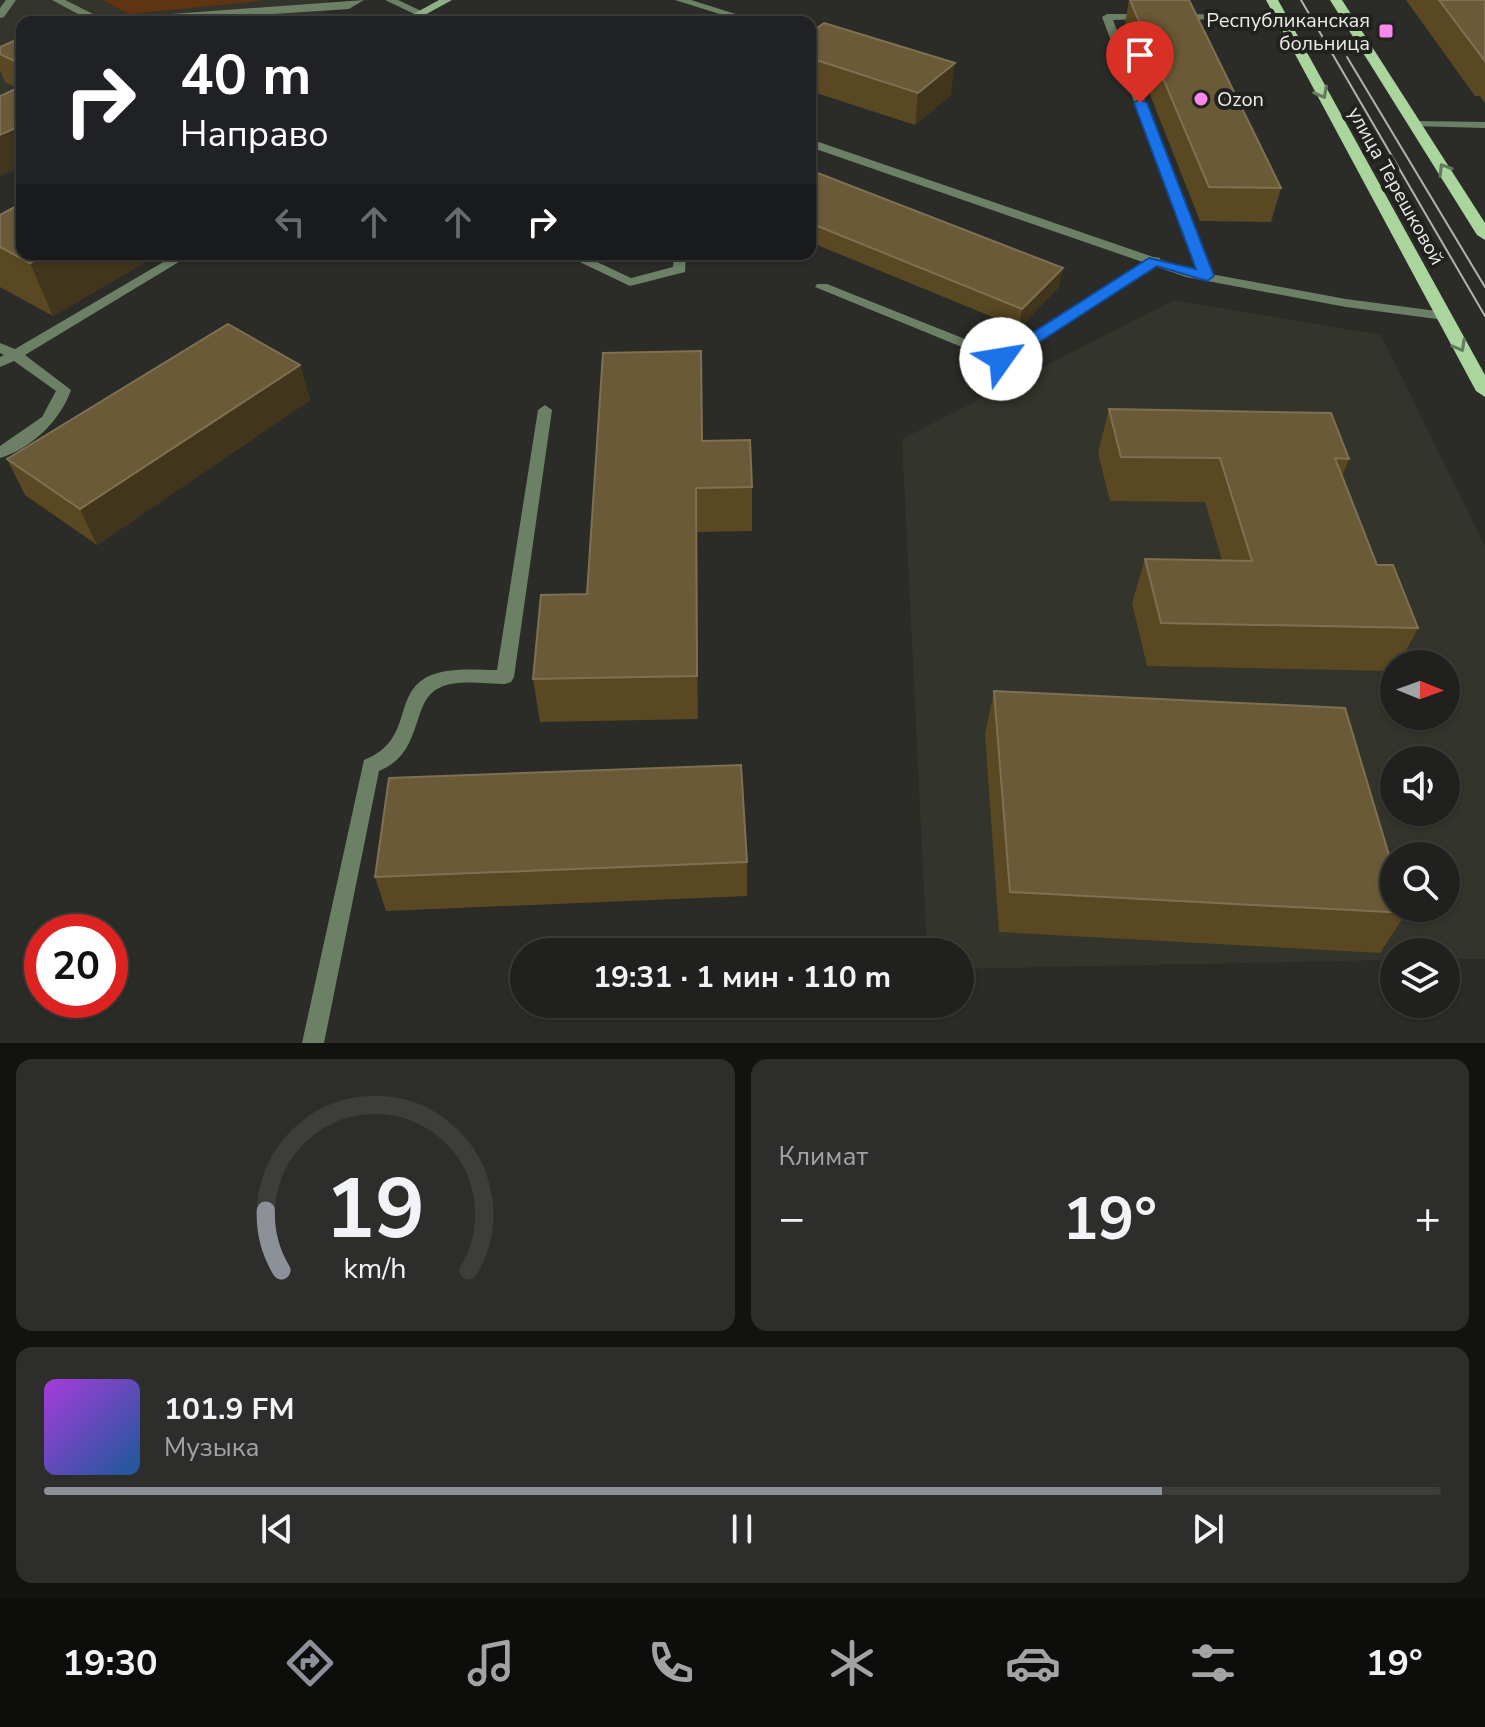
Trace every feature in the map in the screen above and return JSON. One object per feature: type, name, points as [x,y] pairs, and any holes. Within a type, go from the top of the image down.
[{"type":"main road","name":"улица Терешковой","points":[[1272,0],[1485,391]]},
{"type":"main road","name":"улица Терешковой","points":[[1336,0],[1485,235]]},
{"type":"street","points":[[0,15],[11,0]]},
{"type":"street","points":[[57,0],[90,16]]},
{"type":"street","points":[[73,6],[87,0]]},
{"type":"street","points":[[272,0],[292,8]]},
{"type":"street","points":[[183,16],[349,6],[359,0]]},
{"type":"street","points":[[390,0],[421,16]]},
{"type":"street","points":[[418,15],[447,0]]},
{"type":"street","points":[[680,0],[735,16]]},
{"type":"street","points":[[274,16],[292,8]]},
{"type":"street","points":[[1207,276],[1107,17],[1282,18]]},
{"type":"street","points":[[1416,124],[1485,125]]},
{"type":"street","points":[[816,145],[1207,276],[1346,303],[1444,316]]},
{"type":"street","points":[[0,363],[176,260]]},
{"type":"street","points":[[582,260],[630,282],[680,269],[680,260]]},
{"type":"street","points":[[822,287],[1001,359],[1155,261]]},
{"type":"street","points":[[0,347],[64,390],[60,405],[44,426],[0,453]]},
{"type":"street","points":[[313,1043],[371,766],[393,755],[406,736],[417,695],[426,686],[438,680],[505,677],[545,410]]},
{"type":"shaded area","points":[[0,0],[329,0],[324,16],[16,16],[16,170],[0,177]]},
{"type":"shaded area","points":[[103,0],[258,0],[262,1],[129,14]]},
{"type":"shaded area","points":[[1174,300],[1381,335],[1485,546],[1485,959],[1460,959],[1460,938],[1380,938],[1380,960],[974,969],[974,938],[926,938],[902,439]]},
{"type":"building","points":[[1130,0],[1189,0],[1281,188],[1209,187]]},
{"type":"building","points":[[1439,0],[1485,0],[1485,61]]},
{"type":"building","points":[[824,23],[955,63],[918,93],[816,60],[816,29]]},
{"type":"building","points":[[16,40],[16,62],[0,54],[0,47]]},
{"type":"building","points":[[16,89],[16,128],[0,135],[0,96]]},
{"type":"building","points":[[816,172],[1063,268],[1022,309],[816,225]]},
{"type":"building","points":[[16,206],[16,256],[0,247],[0,215]]},
{"type":"building","points":[[228,324],[300,365],[80,509],[7,459]]},
{"type":"building","points":[[701,351],[702,441],[750,440],[752,487],[696,488],[697,676],[533,679],[541,595],[587,594],[603,353]]},
{"type":"building","points":[[1109,409],[1331,413],[1349,459],[1335,458],[1377,565],[1393,565],[1418,628],[1161,623],[1145,559],[1252,561],[1220,458],[1121,457]]},
{"type":"building","points":[[994,691],[1345,708],[1385,842],[1380,842],[1380,912],[1010,892]]},
{"type":"building","points":[[741,765],[747,862],[375,877],[389,778]]},
{"type":"tram line","points":[[1301,0],[1485,316]]},
{"type":"tram line","points":[[1347,57],[1485,287]]},
{"type":"place","name":"Республиканская больница","points":[[1386,31]]},
{"type":"place","name":"Ozon","points":[[1201,99]]},
{"type":"route","points":[[1001,359],[1155,261],[1191,274],[1207,276],[1140,103]]}]
